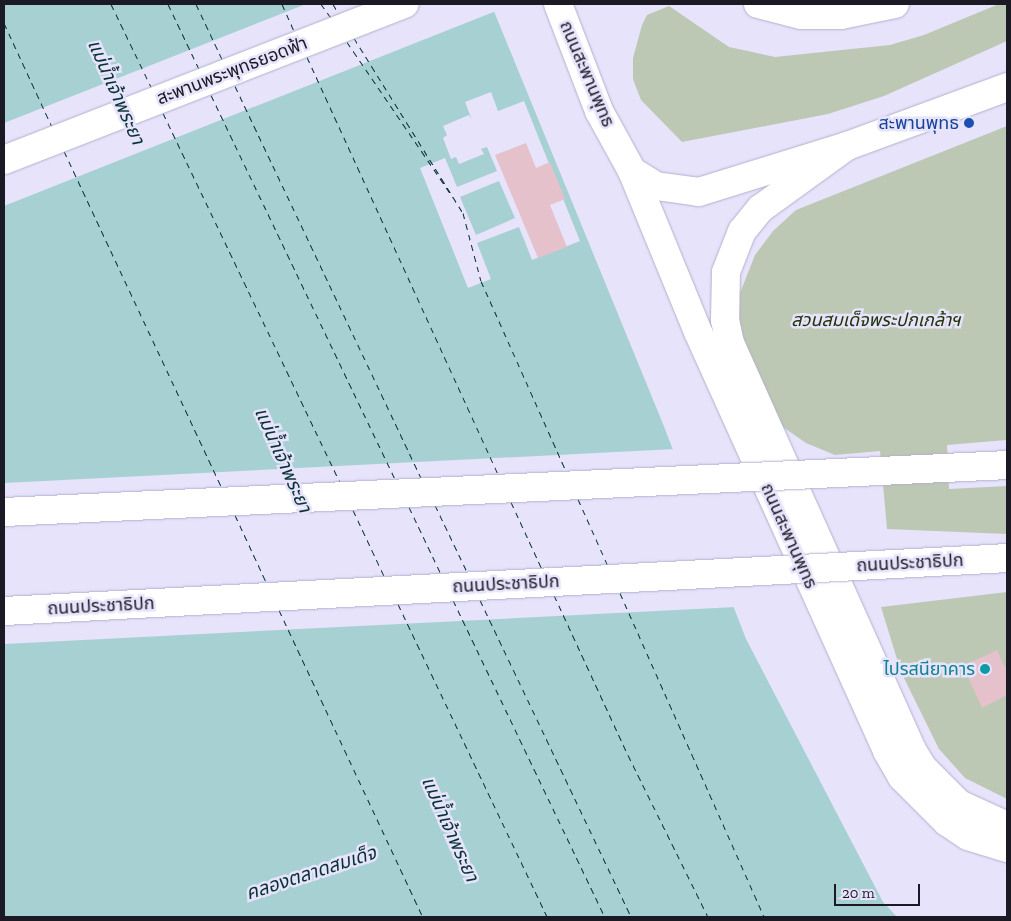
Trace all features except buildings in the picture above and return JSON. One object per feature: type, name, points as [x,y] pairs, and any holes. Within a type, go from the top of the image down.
[{"type":"main road","name":"สะพานพระพุทธยอดฟ้า","points":[[4,160],[405,4]]},
{"type":"main road","name":"ถนนสะพานพุทธ","points":[[558,4],[599,111],[632,171],[702,341],[887,751],[902,777],[947,822],[968,836],[1007,848]]},
{"type":"main road","points":[[758,4],[801,15],[841,15],[895,4]]},
{"type":"main road","points":[[808,4],[841,15]]},
{"type":"main road","name":"ถนนสะพานพุทธ","points":[[632,171],[656,186],[699,192],[847,146],[1007,87]]},
{"type":"main road","points":[[847,146],[760,209],[742,231],[726,272],[725,320],[730,343],[882,691],[912,750],[923,768],[959,804],[1007,826]]},
{"type":"main road","points":[[4,512],[1007,465]]},
{"type":"main road","name":"ถนนประชาธิปก","points":[[4,611],[1007,558]]},
{"type":"green space","points":[[999,4],[1007,4],[1007,41],[884,96],[828,114],[682,142],[641,100],[633,79],[633,58],[642,25],[647,15],[669,6],[729,47],[775,57],[890,45],[924,35]]},
{"type":"green space","name":"สวนสมเด็จพระปกเกล้าฯ","points":[[1007,126],[1007,440],[947,445],[949,489],[1007,486],[1007,534],[887,529],[880,451],[835,455],[806,443],[780,425],[740,336],[740,293],[755,255],[773,231],[796,210]]},
{"type":"green space","points":[[1007,592],[1007,799],[965,778],[939,749],[901,672],[881,607]]},
{"type":"water","points":[[4,4],[491,4],[663,424],[746,639],[883,902],[897,917],[4,917]]},
{"type":"pier","points":[[306,4],[493,4],[496,11],[4,206],[4,123]]},
{"type":"pier","points":[[491,92],[498,111],[524,101],[580,241],[532,260],[519,227],[477,243],[491,279],[468,288],[420,168],[445,158],[457,187],[497,171],[487,147],[481,149],[484,154],[459,164],[456,157],[451,159],[443,138],[447,135],[443,126],[469,115],[472,120],[465,102]],"holes":[[[499,181],[515,218],[476,235],[460,197]]]},
{"type":"pier","points":[[675,449],[736,607],[4,644],[4,483]]},
{"type":"ferry route","points":[[111,4],[152,89]]},
{"type":"ferry route","points":[[168,4],[200,71]]},
{"type":"ferry route","points":[[196,4],[222,59]]},
{"type":"ferry route","points":[[282,4],[295,33]]},
{"type":"ferry route","points":[[321,4],[331,18]]},
{"type":"ferry route","points":[[333,4],[340,16]]},
{"type":"ferry route","points":[[4,23],[52,127]]},
{"type":"ferry route","points":[[354,38],[463,213],[481,281],[567,473]]},
{"type":"ferry route","points":[[347,42],[452,196]]},
{"type":"ferry route","points":[[307,57],[499,476]]},
{"type":"ferry route","points":[[235,86],[422,479]]},
{"type":"ferry route","points":[[211,95],[396,481]]},
{"type":"ferry route","points":[[163,113],[340,483]]},
{"type":"ferry route","points":[[64,151],[222,489]]},
{"type":"ferry route","points":[[578,499],[608,566]]},
{"type":"ferry route","points":[[511,502],[542,569]]},
{"type":"ferry route","points":[[435,505],[468,574]]},
{"type":"ferry route","points":[[409,507],[441,574]]},
{"type":"ferry route","points":[[353,510],[385,578]]},
{"type":"ferry route","points":[[235,515],[267,584]]},
{"type":"ferry route","points":[[620,593],[764,917]]},
{"type":"ferry route","points":[[554,595],[628,755],[708,917]]},
{"type":"ferry route","points":[[453,600],[605,917]]},
{"type":"ferry route","points":[[480,600],[631,917]]},
{"type":"ferry route","points":[[398,604],[547,917]]},
{"type":"ferry route","points":[[279,610],[423,917]]},
{"type":"place","name":"สะพานพุทธ","points":[[969,123]]},
{"type":"place","name":"ไปรสนียาคาร","points":[[985,669]]},
{"type":"water label","name":"แม่น้ำเจ้าพระยา","points":[[116,92]]},
{"type":"water label","name":"แม่น้ำเจ้าพระยา","points":[[283,460]]},
{"type":"water label","name":"แม่น้ำเจ้าพระยา","points":[[450,829]]},
{"type":"water label","name":"คลองตลาดสมเด็จ","points":[[311,873]]}]
